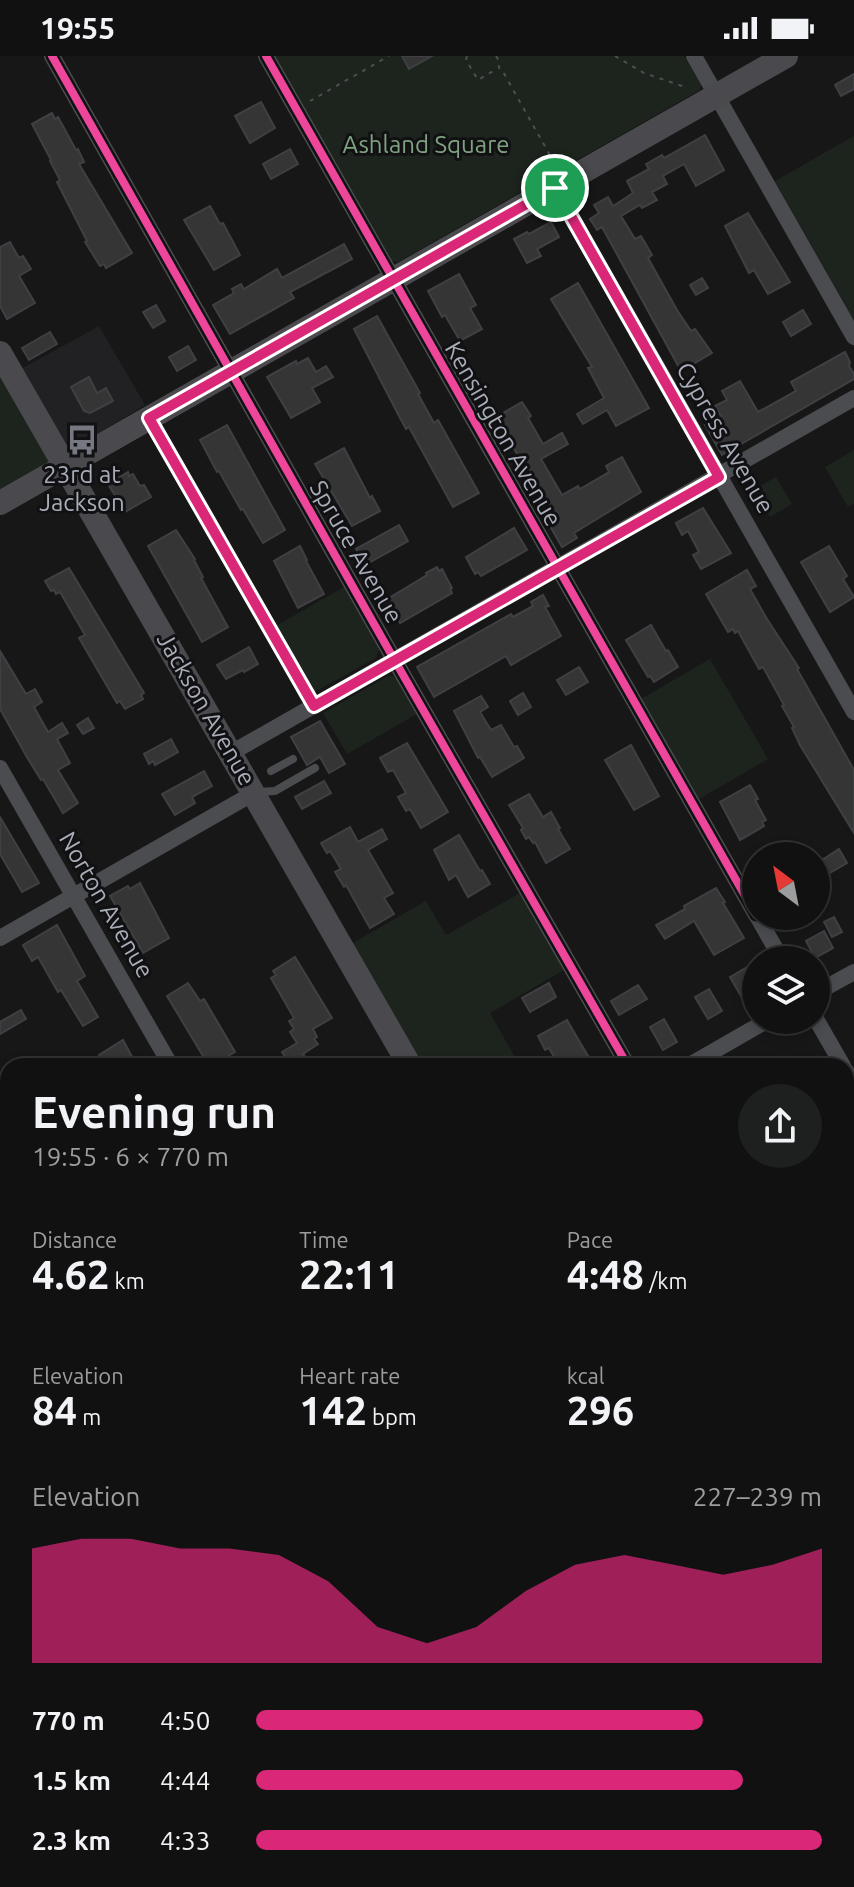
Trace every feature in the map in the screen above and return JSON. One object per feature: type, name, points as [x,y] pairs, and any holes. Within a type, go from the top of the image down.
[{"type":"main road","points":[[0,503],[392,280],[556,178],[716,96],[786,56]]},
{"type":"main road","name":"Jackson Avenue","points":[[0,353],[405,1058]]},
{"type":"street","name":"Spruce Avenue","points":[[52,56],[623,1058]]},
{"type":"street","name":"Kensington Avenue","points":[[266,56],[742,891]]},
{"type":"street","points":[[694,56],[854,337]]},
{"type":"street","name":"Cypress Avenue","points":[[556,178],[719,477],[854,712]]},
{"type":"street","points":[[231,753],[854,398]]},
{"type":"street","name":"Norton Avenue","points":[[0,768],[166,1058]]},
{"type":"street","points":[[0,938],[254,793]]},
{"type":"street","points":[[830,985],[854,972]]},
{"type":"street","points":[[702,1058],[744,1034]]},
{"type":"street","points":[[825,1034],[838,1058]]},
{"type":"lane","points":[[149,418],[314,706]]},
{"type":"lane","points":[[271,771],[293,759]]},
{"type":"lane","points":[[283,765],[292,781]]},
{"type":"lane","points":[[254,793],[275,791],[315,768]]},
{"type":"path","points":[[306,104],[389,56]]},
{"type":"path","points":[[467,56],[466,60],[478,80],[499,68]]},
{"type":"path","points":[[496,56],[499,68],[556,178]]},
{"type":"path","points":[[615,56],[644,73],[685,87]]},
{"type":"shaded area","points":[[99,326],[145,405],[77,446],[66,447],[21,369]]},
{"type":"green space","name":"Ashland Square","points":[[273,56],[684,56],[701,84],[700,90],[398,262],[392,261]]},
{"type":"green space","points":[[854,136],[854,320],[775,181]]},
{"type":"green space","points":[[0,370],[49,460],[0,490]]},
{"type":"green space","points":[[854,450],[854,504],[848,507],[825,467]]},
{"type":"green space","points":[[776,477],[792,504],[770,517],[754,489]]},
{"type":"green space","points":[[344,587],[379,649],[376,658],[311,694],[274,627]]},
{"type":"green space","points":[[710,659],[768,759],[699,799],[641,699]]},
{"type":"green space","points":[[388,676],[397,680],[417,714],[347,754],[323,713]]},
{"type":"green space","points":[[520,893],[564,970],[490,1013],[515,1058],[416,1058],[351,944],[426,901],[446,935]]},
{"type":"building","points":[[402,56],[432,56],[409,69]]},
{"type":"building","points":[[854,74],[854,89],[841,96],[835,85]]},
{"type":"building","points":[[261,102],[275,128],[250,143],[235,116]]},
{"type":"building","points":[[52,113],[55,119],[58,117],[78,149],[84,162],[79,164],[132,253],[106,268],[104,264],[100,266],[85,242],[57,182],[60,180],[32,124]]},
{"type":"building","points":[[705,135],[724,170],[696,186],[684,164],[663,176],[667,184],[652,192],[657,200],[621,216],[635,239],[641,236],[652,255],[648,258],[677,310],[712,353],[681,371],[602,227],[597,230],[590,219],[599,213],[594,205],[608,197],[613,206],[633,193],[627,181],[649,169],[646,164],[662,155],[664,158]]},
{"type":"building","points":[[290,149],[298,164],[271,179],[263,164]]},
{"type":"building","points":[[210,206],[240,255],[214,270],[184,220]]},
{"type":"building","points":[[748,213],[790,282],[768,294],[754,270],[749,273],[725,226]]},
{"type":"building","points":[[551,222],[559,237],[537,249],[541,256],[527,263],[514,239]]},
{"type":"building","points":[[10,242],[19,258],[23,256],[31,269],[19,276],[35,303],[7,319],[0,306],[0,247]]},
{"type":"building","points":[[344,244],[352,259],[290,292],[294,298],[230,334],[213,305],[234,293],[232,289],[241,284],[244,289],[277,269],[282,278]]},
{"type":"building","points":[[459,274],[476,305],[470,308],[482,329],[460,341],[428,291]]},
{"type":"building","points":[[702,278],[708,288],[696,295],[690,285]]},
{"type":"building","points":[[578,283],[649,408],[616,426],[607,410],[583,424],[577,414],[604,398],[588,368],[592,367],[551,299]]},
{"type":"building","points":[[156,305],[165,321],[153,328],[143,312]]},
{"type":"building","points":[[803,310],[811,324],[791,336],[783,322]]},
{"type":"building","points":[[377,316],[434,423],[438,420],[479,493],[453,507],[409,427],[406,429],[354,329]]},
{"type":"building","points":[[50,332],[57,344],[29,360],[22,348]]},
{"type":"building","points":[[188,346],[196,360],[177,371],[169,357]]},
{"type":"building","points":[[845,352],[854,379],[722,455],[705,425],[721,416],[715,406],[727,400],[722,391],[740,381],[758,412],[796,391],[791,382]]},
{"type":"building","points":[[308,358],[316,372],[326,366],[333,377],[312,388],[320,402],[291,418],[267,377]]},
{"type":"building","points":[[89,377],[97,393],[106,388],[113,401],[90,413],[84,411],[71,387]]},
{"type":"building","points":[[522,402],[543,444],[562,433],[568,444],[541,459],[562,495],[578,486],[580,489],[609,472],[606,466],[622,457],[641,492],[574,533],[577,538],[562,547],[543,514],[552,509],[496,417]]},
{"type":"building","points":[[227,425],[285,530],[263,543],[200,440]]},
{"type":"building","points":[[344,448],[380,511],[352,526],[315,464]]},
{"type":"building","points":[[128,472],[129,476],[133,474],[140,486],[144,485],[151,497],[125,512],[108,484]]},
{"type":"building","points":[[703,508],[731,553],[701,569],[693,555],[699,552],[688,531],[682,535],[676,523]]},
{"type":"building","points":[[399,525],[408,541],[365,565],[356,549]]},
{"type":"building","points":[[514,528],[527,550],[481,576],[478,572],[475,574],[466,557]]},
{"type":"building","points":[[176,530],[195,559],[201,578],[228,627],[202,642],[148,546]]},
{"type":"building","points":[[300,546],[324,594],[298,608],[274,561]]},
{"type":"building","points":[[829,546],[847,576],[843,579],[854,597],[830,612],[801,562]]},
{"type":"building","points":[[437,567],[439,571],[442,569],[452,593],[400,623],[398,619],[395,621],[384,601]]},
{"type":"building","points":[[69,568],[144,693],[141,695],[143,699],[125,709],[120,701],[117,703],[79,638],[85,635],[60,592],[56,594],[54,590],[51,591],[45,581]]},
{"type":"building","points":[[747,570],[756,586],[750,589],[799,668],[854,770],[854,833],[800,745],[784,705],[763,667],[759,669],[738,631],[735,633],[733,629],[728,632],[706,594]]},
{"type":"building","points":[[543,595],[549,606],[545,607],[561,636],[511,665],[506,656],[434,697],[417,667],[511,614],[513,617],[533,606],[531,602]]},
{"type":"building","points":[[651,625],[678,667],[654,682],[626,640]]},
{"type":"building","points":[[249,647],[258,664],[226,679],[217,665]]},
{"type":"building","points":[[0,651],[26,694],[35,689],[42,702],[34,707],[48,732],[62,723],[68,733],[57,739],[70,763],[58,770],[78,803],[63,813],[0,709]]},
{"type":"building","points":[[579,667],[588,682],[566,695],[557,680]]},
{"type":"building","points":[[523,693],[531,707],[518,715],[510,701]]},
{"type":"building","points":[[481,696],[488,707],[480,712],[491,730],[501,725],[524,758],[492,777],[478,758],[454,711]]},
{"type":"building","points":[[88,718],[94,728],[83,734],[77,725]]},
{"type":"building","points":[[320,721],[345,764],[329,773],[320,757],[307,765],[291,737]]},
{"type":"building","points":[[171,739],[178,752],[155,765],[153,761],[149,764],[144,754]]},
{"type":"building","points":[[407,743],[448,812],[421,828],[410,809],[406,811],[398,797],[406,793],[393,770],[388,772],[380,758]]},
{"type":"building","points":[[631,745],[659,796],[634,810],[605,760]]},
{"type":"building","points":[[204,771],[212,786],[192,797],[195,803],[175,815],[162,794]]},
{"type":"building","points":[[324,781],[331,793],[302,809],[295,797]]},
{"type":"building","points":[[750,785],[766,820],[762,822],[764,826],[740,840],[720,802]]},
{"type":"building","points":[[529,794],[543,817],[551,812],[570,849],[546,863],[535,842],[529,837],[526,839],[509,805]]},
{"type":"building","points":[[0,817],[39,883],[22,892],[0,854]]},
{"type":"building","points":[[350,827],[358,842],[382,829],[387,839],[368,850],[393,893],[384,898],[394,914],[370,928],[346,885],[344,887],[335,872],[341,869],[321,843]]},
{"type":"building","points":[[459,835],[490,884],[468,897],[456,875],[449,880],[434,850]]},
{"type":"building","points":[[839,849],[847,863],[830,873],[830,855]]},
{"type":"building","points":[[140,883],[169,938],[143,953],[110,896]]},
{"type":"building","points":[[716,888],[744,938],[714,955],[694,921],[665,939],[656,925]]},
{"type":"building","points":[[834,917],[842,932],[832,937],[828,930],[830,919]]},
{"type":"building","points":[[57,925],[85,976],[77,981],[98,1017],[83,1026],[38,957],[32,961],[23,945]]},
{"type":"building","points":[[824,931],[833,948],[809,946],[806,941]]},
{"type":"building","points":[[295,957],[332,1018],[313,1029],[318,1044],[303,1054],[303,1058],[286,1058],[282,1052],[297,1043],[290,1032],[294,1029],[289,1021],[294,1018],[271,978],[276,975],[273,971]]},
{"type":"building","points":[[742,970],[742,998],[730,977]]},
{"type":"building","points":[[188,983],[200,1001],[204,999],[235,1052],[225,1058],[204,1058],[167,996]]},
{"type":"building","points":[[549,983],[556,997],[530,1012],[522,998]]},
{"type":"building","points":[[638,985],[647,999],[619,1015],[611,1001]]},
{"type":"building","points":[[709,989],[722,1011],[708,1019],[695,997]]},
{"type":"building","points":[[21,1010],[26,1019],[0,1034],[0,1022]]},
{"type":"building","points":[[664,1019],[677,1042],[663,1050],[650,1027]]},
{"type":"building","points":[[567,1020],[589,1058],[555,1058],[549,1048],[545,1050],[538,1036]]},
{"type":"building","points":[[123,1040],[133,1058],[101,1058],[99,1055]]},
{"type":"cycle path","points":[[52,56],[623,1058]]},
{"type":"cycle path","points":[[266,56],[742,890]]},
{"type":"place","name":"23rd at Jackson","points":[[82,440]]},
{"type":"route","points":[[555,188],[719,477],[314,706],[149,418],[555,188]]}]
